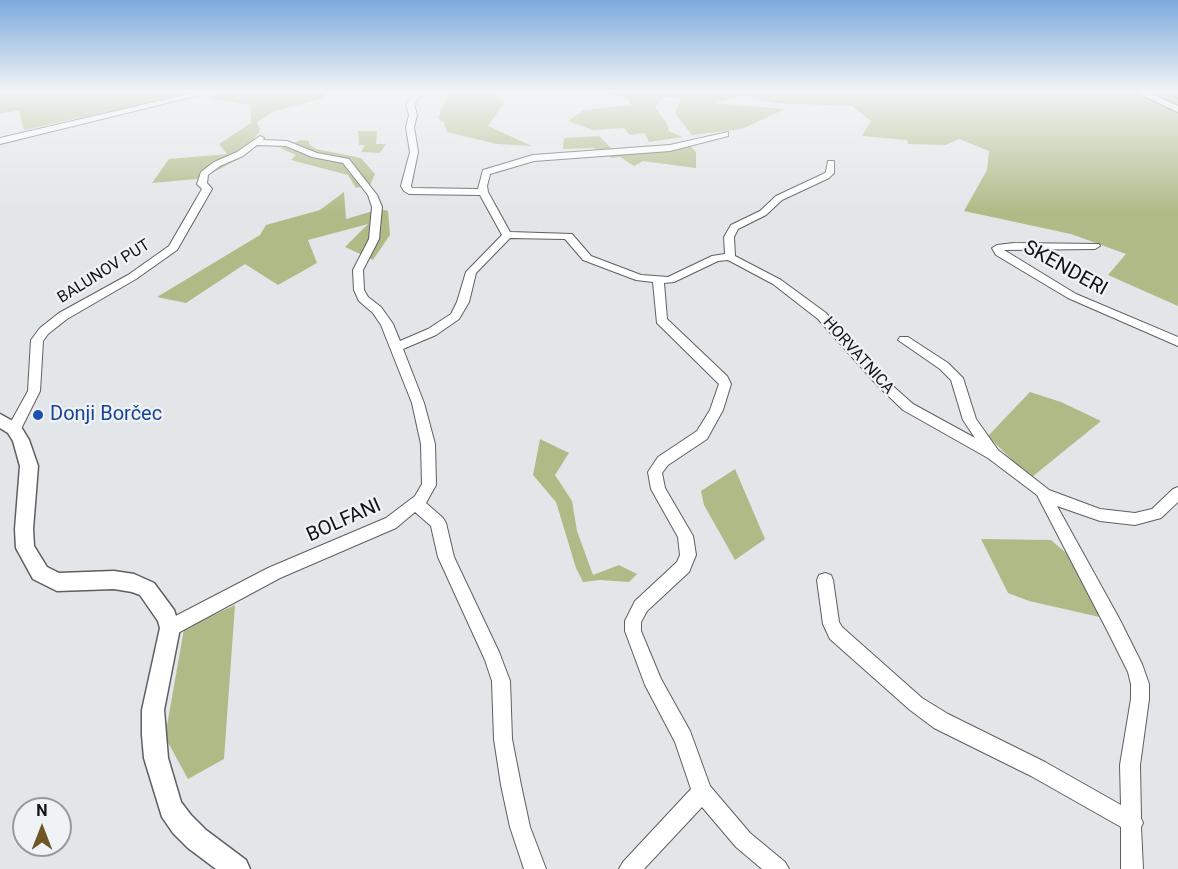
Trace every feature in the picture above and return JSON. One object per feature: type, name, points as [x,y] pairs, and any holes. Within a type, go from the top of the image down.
[{"type":"street","points":[[4,140],[40,132]]},
{"type":"street","points":[[411,132],[414,152],[407,190],[417,193],[483,192]]},
{"type":"street","points":[[507,235],[483,192],[482,186],[486,172],[526,160],[600,151],[670,148],[725,134]]},
{"type":"street","points":[[0,151],[6,148],[9,142],[4,140]]},
{"type":"street","name":"BOLFANI","points":[[170,628],[274,573],[383,527],[416,504],[426,494],[429,485],[428,444],[418,403],[383,317],[363,299],[359,290],[358,270],[374,239],[377,207],[372,195],[346,161],[315,155],[287,144],[258,140]]},
{"type":"street","name":"BALUNOV PUT","points":[[7,424],[34,391],[37,340],[44,331],[63,316],[132,277],[173,248],[207,189],[202,184],[204,174],[217,164],[240,154],[258,140]]},
{"type":"street","points":[[396,347],[432,332],[455,316],[464,302],[471,272],[507,235],[568,236],[572,238],[582,254],[595,262],[631,275],[658,281],[676,278],[716,258],[730,257],[729,237],[734,227],[763,213],[779,198],[826,176],[830,173],[831,163]]},
{"type":"street","name":"SKENDERI","points":[[1095,246],[997,248],[1000,253],[1072,296],[1178,342]]},
{"type":"street","name":"HORVATNICA","points":[[730,257],[777,282],[822,316],[881,382],[908,407],[993,454],[1028,478],[1046,495],[1131,661],[1140,684],[1140,699],[1130,765],[1133,823],[1132,869]]},
{"type":"street","points":[[658,281],[661,320],[723,379],[725,384],[722,396],[702,435],[663,460],[655,472],[658,489],[685,536],[688,555],[683,567],[641,606],[633,621],[639,650],[654,685],[683,738],[702,792],[743,840],[778,869]]},
{"type":"street","name":"HORVATNICA","points":[[904,340],[944,366],[957,378],[970,420],[993,454]]},
{"type":"street","points":[[7,424],[21,440],[29,466],[24,529],[25,548],[40,573],[57,582],[114,580],[134,583],[147,589],[155,597],[166,617],[170,628],[153,710],[156,758],[171,808],[182,824],[197,839],[237,869]]},
{"type":"street","points":[[1046,495],[1100,515],[1135,519],[1156,514],[1178,493]]},
{"type":"street","points":[[416,504],[438,523],[446,557],[493,658],[501,681],[503,739],[511,785],[520,827],[535,869]]},
{"type":"street","points":[[825,580],[831,624],[836,633],[916,704],[942,721],[1038,769],[1133,823]]},
{"type":"street","points":[[630,869],[702,792]]},
{"type":"green space","points":[[238,132],[259,132],[236,160],[220,169],[197,179],[152,183],[169,159],[227,154],[219,144]]},
{"type":"green space","points":[[358,132],[377,132],[376,144],[386,144],[380,153],[361,152],[365,145],[359,145]]},
{"type":"green space","points":[[447,132],[500,132],[532,146],[497,144]]},
{"type":"green space","points":[[627,132],[670,132],[682,137],[649,142],[645,133],[630,135]]},
{"type":"green space","points":[[689,132],[721,132],[692,135]]},
{"type":"green space","points":[[865,132],[1178,132],[1178,306],[1108,275],[1126,254],[1071,234],[964,211],[987,170],[989,151],[959,139],[946,145],[908,144],[907,140],[862,136]]},
{"type":"green space","points":[[599,136],[613,150],[687,142],[696,152],[696,168],[643,161],[634,166],[620,157],[612,158],[594,148],[563,149],[564,138]]},
{"type":"green space","points":[[301,140],[309,141],[309,144],[316,149],[361,158],[375,174],[370,185],[356,188],[348,175],[291,160],[296,155],[280,148]]},
{"type":"green space","points":[[344,192],[346,219],[380,209],[388,211],[390,235],[373,260],[345,247],[368,224],[308,240],[317,263],[278,285],[245,264],[186,303],[157,297],[260,235],[266,225],[320,210]]},
{"type":"green space","points":[[1030,392],[1061,402],[1101,421],[1032,477],[988,436]]},
{"type":"green space","points":[[540,439],[569,453],[555,475],[572,501],[577,531],[593,575],[619,565],[637,574],[629,582],[600,580],[583,582],[576,568],[556,502],[533,475]]},
{"type":"green space","points":[[735,469],[765,539],[735,560],[704,505],[701,491]]},
{"type":"green space","points":[[981,539],[1051,540],[1072,558],[1104,618],[1029,601],[1008,593]]},
{"type":"green space","points":[[235,605],[224,759],[188,779],[165,737],[184,629]]},
{"type":"place","name":"Donji Borčec","points":[[38,415]]}]
